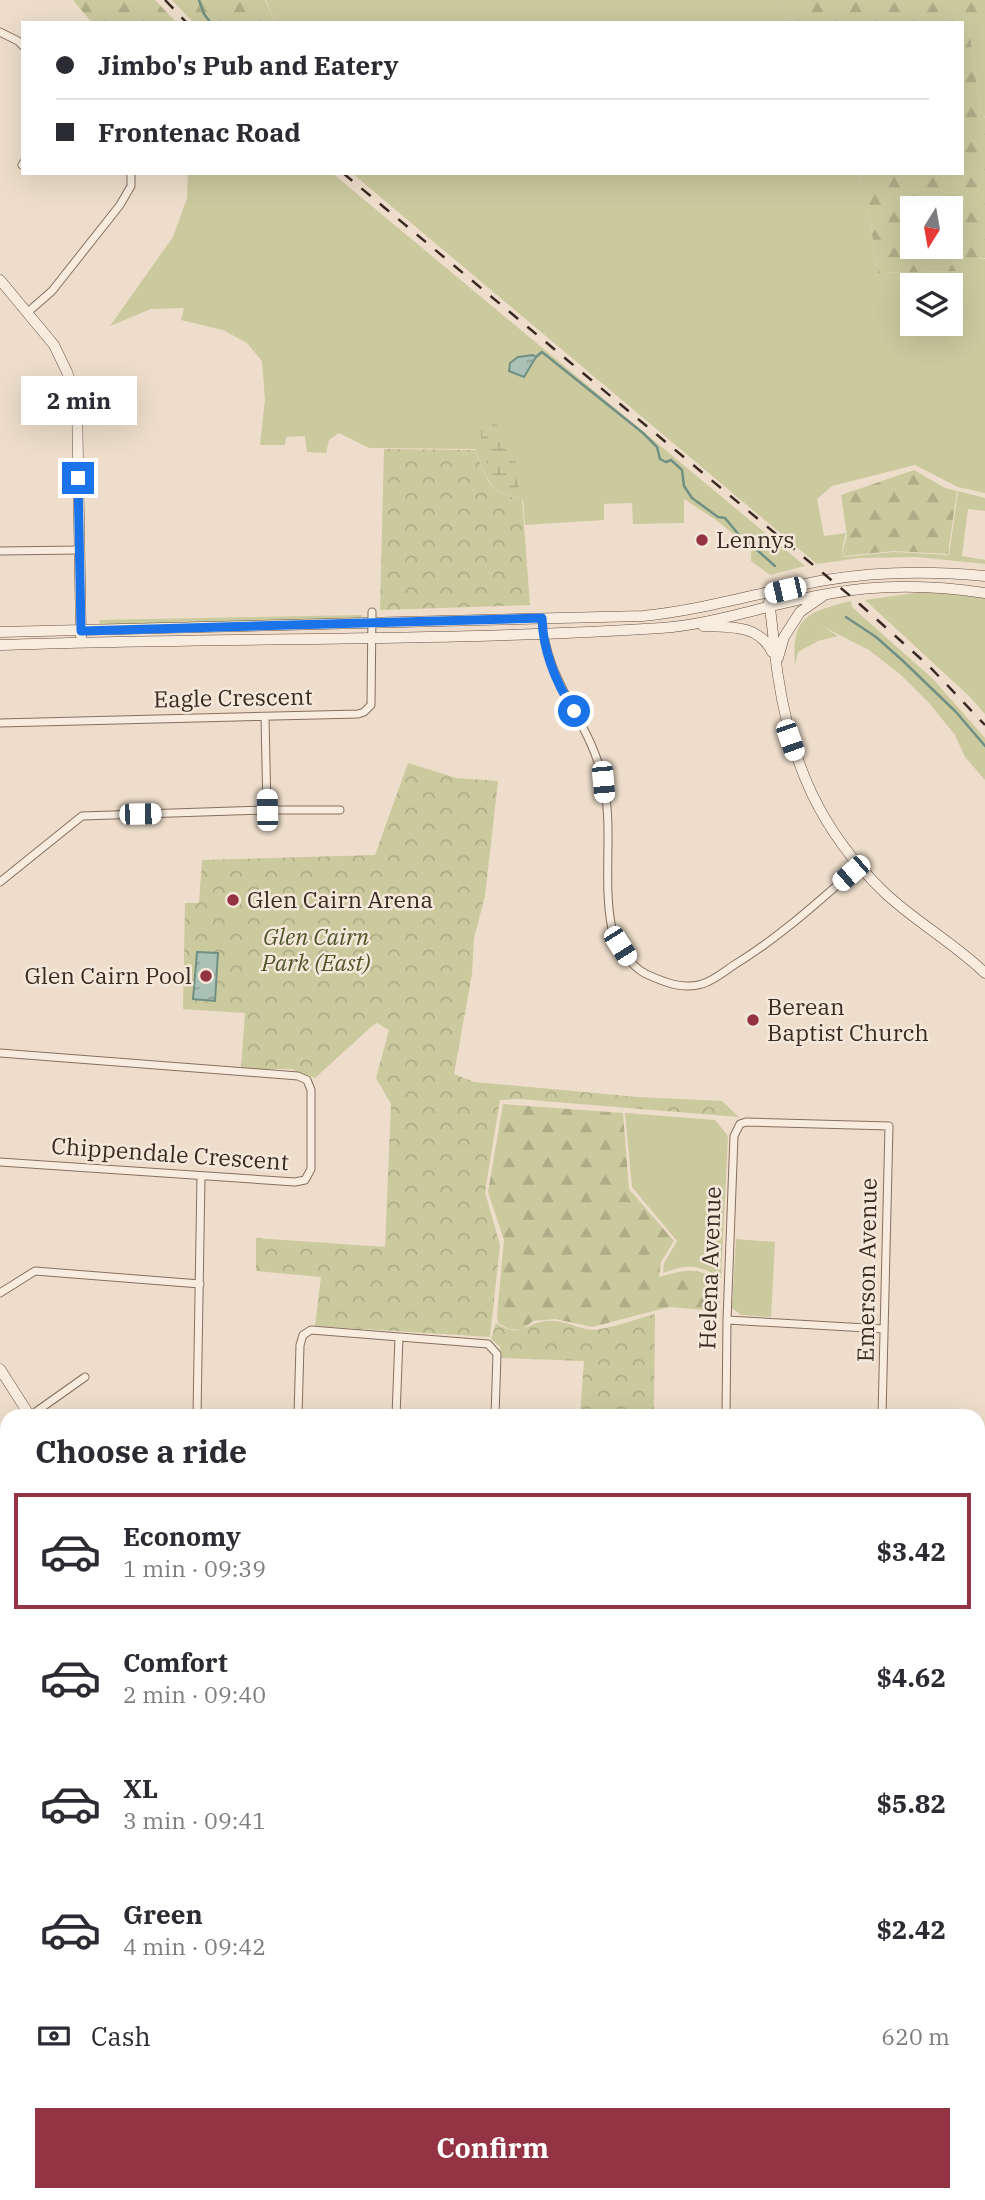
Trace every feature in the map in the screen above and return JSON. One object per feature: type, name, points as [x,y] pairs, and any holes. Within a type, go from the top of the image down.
[{"type":"main road","points":[[0,280],[54,345],[68,372],[77,401],[81,643]]},
{"type":"main road","points":[[0,632],[667,614],[822,581],[881,573],[925,572],[985,576]]},
{"type":"main road","points":[[683,626],[827,593],[863,589],[912,587],[985,593]]},
{"type":"main road","points":[[777,662],[784,638],[800,612],[827,593]]},
{"type":"main road","points":[[767,594],[790,739],[804,782],[830,829],[859,866],[912,916],[985,973]]},
{"type":"main road","points":[[0,645],[372,637],[683,626],[738,628],[756,633],[768,643],[777,662]]},
{"type":"main road","points":[[0,1369],[26,1409]]},
{"type":"street","points":[[0,32],[21,44]]},
{"type":"street","points":[[28,312],[60,283],[121,205],[131,186],[131,175]]},
{"type":"street","points":[[0,551],[79,550]]},
{"type":"street","name":"Eagle Crescent","points":[[0,723],[340,716],[364,712],[371,705],[372,612]]},
{"type":"street","points":[[542,618],[546,652],[560,688],[593,749],[603,782],[608,902],[612,933],[640,971],[675,986],[703,984],[754,953],[788,928],[859,866]]},
{"type":"street","points":[[265,717],[267,810]]},
{"type":"street","points":[[1,880],[82,816],[340,810]]},
{"type":"street","name":"Chippendale Crescent","points":[[0,1053],[286,1075],[307,1080],[311,1090],[311,1169],[305,1180],[295,1182],[0,1162]]},
{"type":"street","name":"Emerson Avenue","points":[[740,1124],[889,1125],[883,1409]]},
{"type":"street","name":"Helena Avenue","points":[[726,1409],[734,1136],[740,1124]]},
{"type":"street","points":[[197,1409],[201,1176]]},
{"type":"street","points":[[0,1293],[35,1271],[200,1284]]},
{"type":"street","points":[[727,1320],[884,1329]]},
{"type":"street","points":[[299,1409],[300,1345],[303,1335],[311,1330],[488,1344],[497,1353],[495,1409]]},
{"type":"street","points":[[396,1409],[398,1337]]},
{"type":"street","points":[[40,1409],[85,1377]]},
{"type":"green space","points":[[73,0],[155,0],[175,21],[90,21]]},
{"type":"green space","points":[[172,0],[265,0],[275,21],[192,21]]},
{"type":"green space","points":[[266,0],[779,0],[791,21],[275,21]]},
{"type":"green space","points":[[779,0],[985,0],[985,28],[969,27],[981,112],[985,118],[985,258],[977,259],[963,271],[878,273],[870,222],[858,175],[964,175],[964,21],[791,21]]},
{"type":"green space","points":[[969,26],[985,28],[985,117],[981,112]]},
{"type":"green space","points":[[188,175],[334,175],[805,566],[770,575],[751,561],[751,548],[684,499],[684,523],[633,524],[632,503],[604,504],[604,520],[525,525],[523,499],[496,489],[486,477],[475,449],[369,448],[339,433],[329,440],[326,453],[307,452],[305,436],[286,437],[285,445],[260,445],[265,400],[262,361],[247,343],[223,330],[181,320],[184,308],[151,309],[110,326],[173,237],[187,198]]},
{"type":"green space","points":[[354,175],[858,175],[870,222],[878,273],[963,271],[977,259],[985,259],[985,493],[958,487],[915,465],[832,486],[817,499],[824,536],[846,533],[842,549],[844,557],[894,552],[949,555],[958,491],[985,498],[985,511],[968,509],[962,556],[985,560],[985,564],[917,557],[859,558],[817,564]]},
{"type":"green space","points":[[481,422],[494,423],[505,432],[507,446],[514,450],[519,485],[517,494],[507,491],[499,484],[487,466]]},
{"type":"green space","points":[[384,449],[475,450],[491,484],[502,493],[522,499],[530,605],[380,610]]},
{"type":"green space","points":[[914,470],[945,488],[957,491],[948,554],[894,551],[844,556],[847,536],[841,495]]},
{"type":"green space","points":[[929,591],[985,597],[985,714],[865,600]]},
{"type":"green space","points":[[851,601],[852,607],[933,679],[985,738],[985,780],[965,757],[955,735],[930,704],[900,674],[869,650],[820,625],[838,636],[818,641],[798,652],[795,665],[796,636],[805,619],[813,613]]},
{"type":"green space","points":[[363,615],[359,619],[210,625],[100,624],[99,620]]},
{"type":"green space","name":"Glen Cairn Park (East)","points":[[408,763],[456,778],[498,781],[485,896],[474,938],[472,974],[454,1074],[474,1082],[638,1097],[722,1101],[739,1117],[519,1099],[500,1100],[485,1192],[500,1245],[490,1337],[315,1326],[321,1277],[256,1271],[256,1238],[385,1247],[391,1104],[376,1078],[389,1030],[377,1023],[372,1026],[315,1078],[291,1069],[241,1069],[245,1013],[183,1009],[185,903],[199,903],[202,860],[375,855]]},
{"type":"green space","points":[[503,1104],[623,1113],[629,1189],[674,1241],[661,1262],[659,1277],[696,1271],[720,1281],[718,1311],[669,1307],[592,1327],[555,1319],[533,1321],[522,1330],[509,1329],[498,1323],[504,1240],[488,1192]]},
{"type":"green space","points":[[625,1113],[715,1120],[728,1136],[721,1278],[706,1270],[692,1267],[663,1273],[664,1263],[677,1241],[632,1187]]},
{"type":"green space","points":[[736,1239],[775,1242],[771,1317],[741,1315],[732,1308]]},
{"type":"green space","points":[[655,1314],[654,1409],[581,1409],[584,1361],[501,1358],[500,1347],[491,1339],[496,1323],[514,1330],[545,1321],[592,1330]]},
{"type":"water","points":[[518,357],[536,357],[524,377],[509,371],[510,363]]},
{"type":"water","name":"Glen Cairn Pool","points":[[197,952],[218,953],[215,1001],[193,999]]},
{"type":"waterway","points":[[199,0],[209,21]]},
{"type":"waterway","points":[[536,357],[542,352],[643,433],[657,447],[660,459],[666,462],[671,460],[682,470],[684,486],[692,498],[718,517],[725,518],[744,541],[775,566]]},
{"type":"waterway","points":[[846,617],[876,637],[902,660],[956,712],[985,746]]},
{"type":"railway","points":[[165,0],[185,21]]},
{"type":"railway","points":[[345,175],[854,599],[930,667],[985,725]]},
{"type":"place","name":"Lennys","points":[[702,540]]},
{"type":"place","name":"Glen Cairn Arena","points":[[233,900]]},
{"type":"place","name":"Glen Cairn Pool","points":[[206,976]]},
{"type":"place","name":"Berean Baptist Church","points":[[753,1020]]},
{"type":"route","points":[[78,478],[81,631],[542,618],[546,652],[560,688],[574,711]]}]
